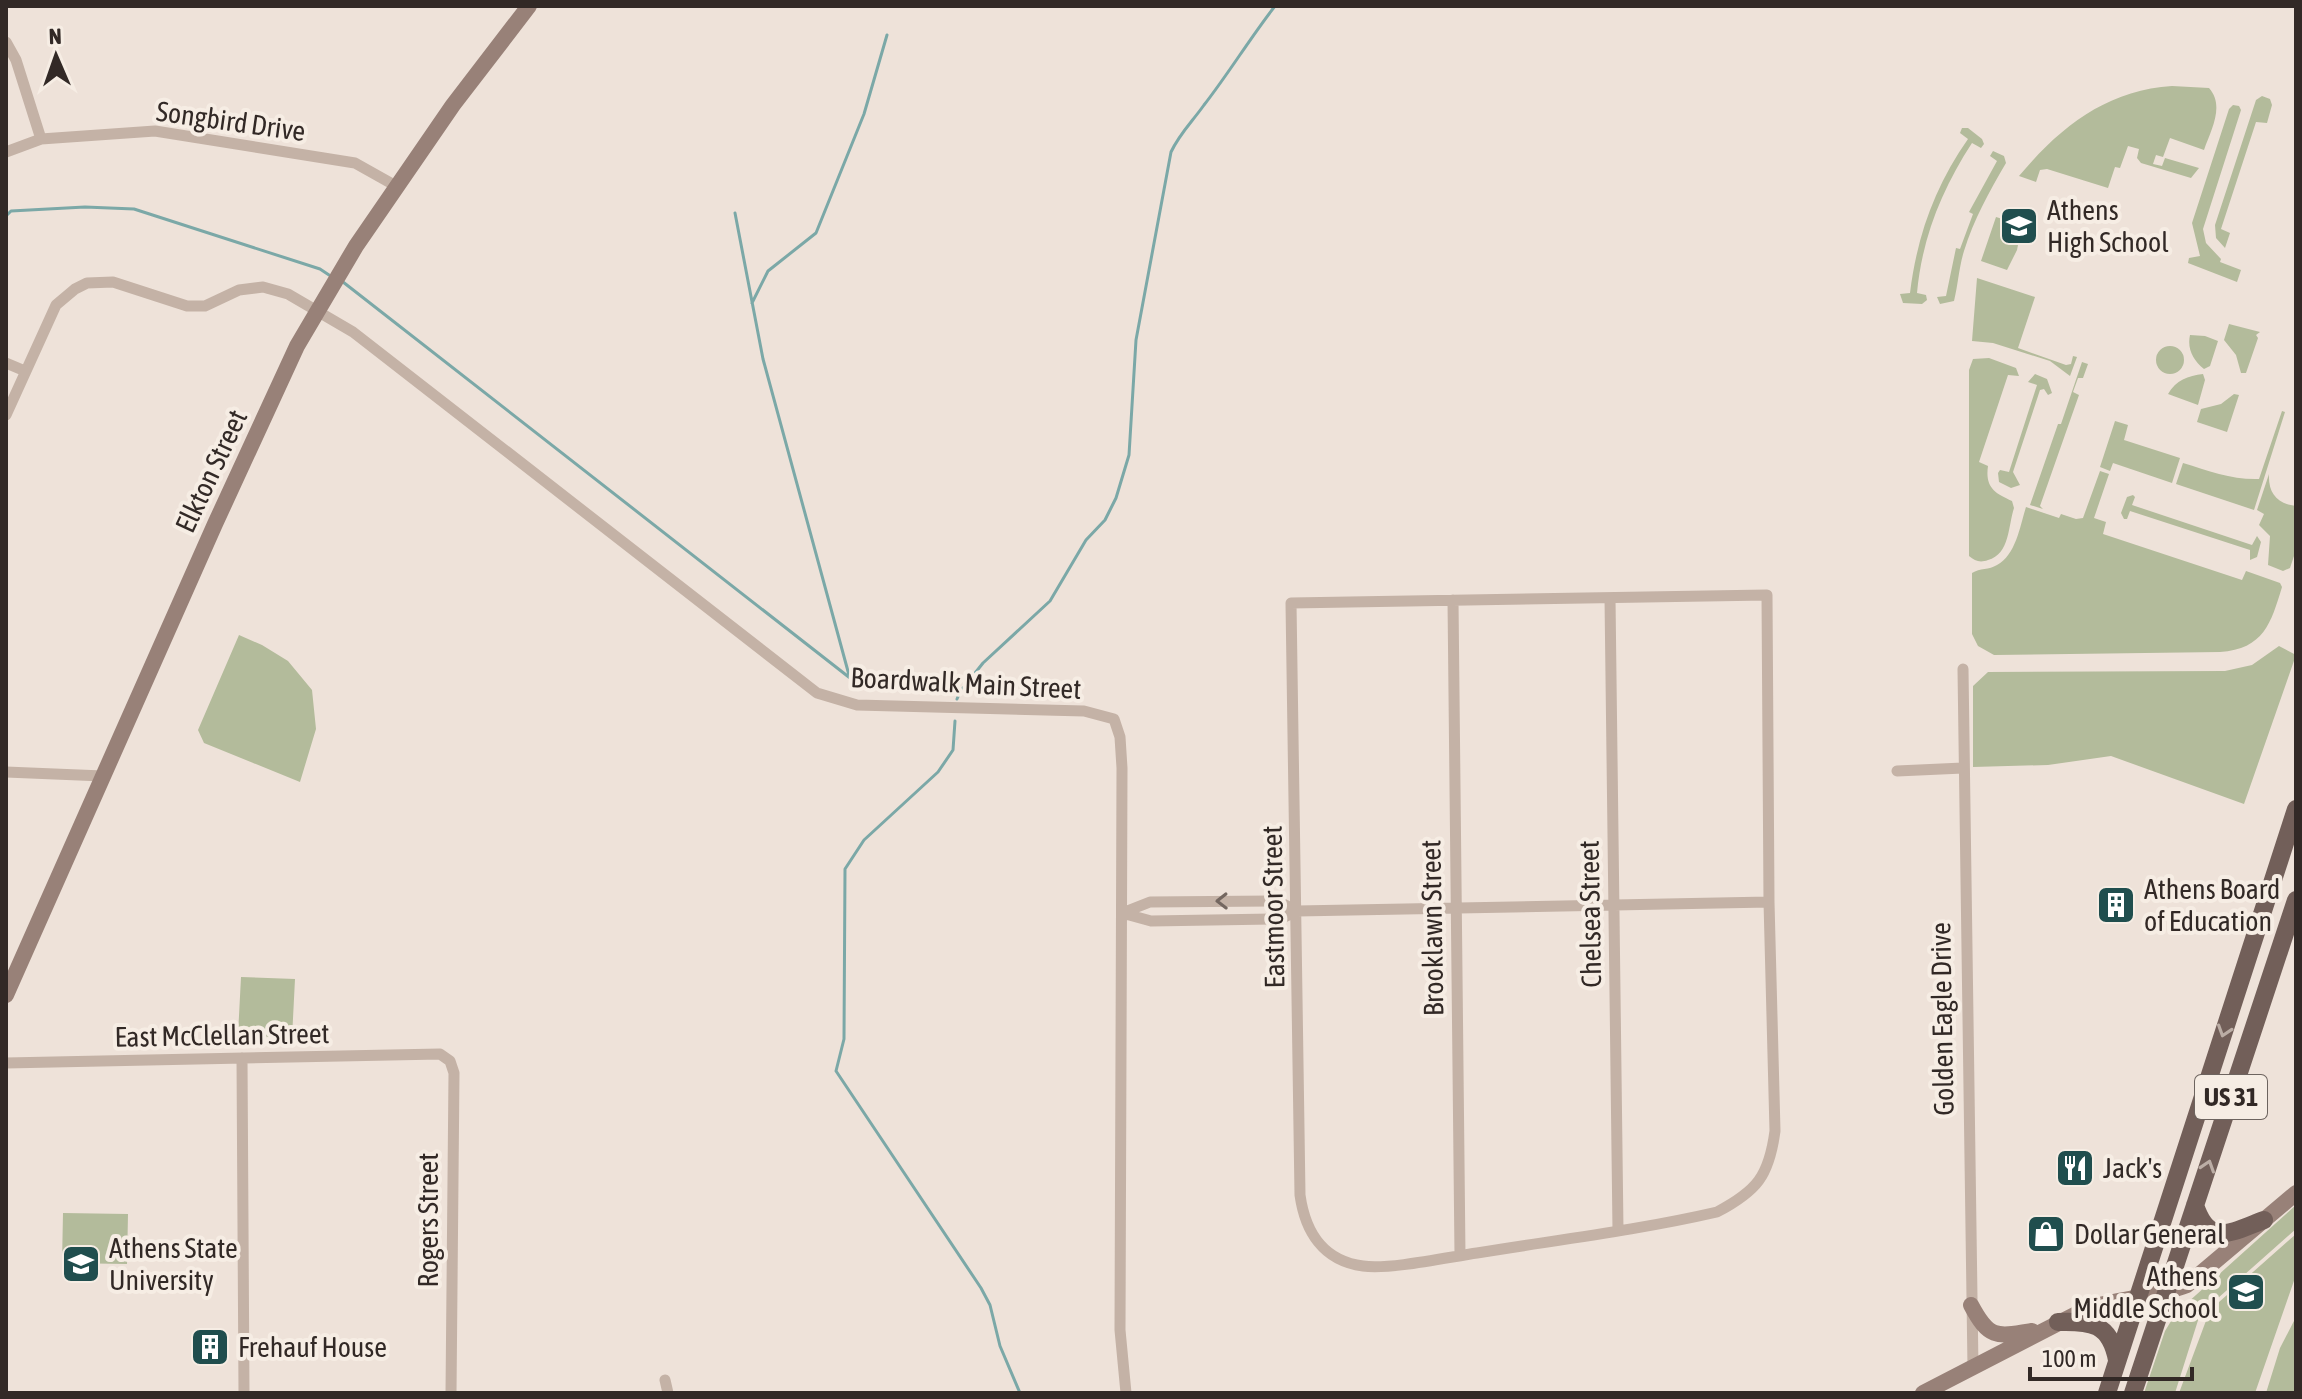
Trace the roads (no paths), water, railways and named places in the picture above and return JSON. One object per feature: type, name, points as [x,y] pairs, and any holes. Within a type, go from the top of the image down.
[{"type":"main road","name":"US 31","points":[[2107,1393],[2296,809]]},
{"type":"main road","name":"US 31","points":[[2133,1393],[2296,900]]},
{"type":"main road","points":[[2195,1205],[2203,1225],[2213,1232],[2227,1234],[2264,1220]]},
{"type":"main road","points":[[2052,1325],[2082,1322],[2103,1329],[2114,1342],[2117,1362]]},
{"type":"street","name":"Elkton Street","points":[[7,989],[297,346],[356,246],[396,186],[529,6]]},
{"type":"street","points":[[6,42],[16,60],[41,139]]},
{"type":"street","name":"Songbird Drive","points":[[6,152],[41,139],[155,131],[355,163],[396,186]]},
{"type":"street","points":[[6,415],[56,305],[87,283],[113,282],[187,306],[205,306],[239,290],[263,287],[288,294],[318,310]]},
{"type":"street","name":"Boardwalk Main Street","points":[[318,310],[353,332],[817,693],[857,705],[1084,711],[1114,719],[1120,737],[1122,768],[1120,1330],[1126,1393]]},
{"type":"street","points":[[6,363],[25,371]]},
{"type":"street","name":"Eastmoor Street","points":[[1767,595],[1769,902],[1775,1131],[1772,1159],[1762,1179],[1742,1199],[1717,1212],[1460,1255],[1363,1266],[1343,1260],[1323,1248],[1304,1218],[1300,1195],[1291,603],[1453,600],[1767,595]]},
{"type":"street","name":"Chelsea Street","points":[[1610,598],[1618,1230]]},
{"type":"street","name":"Brooklawn Street","points":[[1453,600],[1460,1255]]},
{"type":"street","name":"Golden Eagle Drive","points":[[1963,669],[1973,1368]]},
{"type":"street","points":[[1897,771],[1963,768]]},
{"type":"street","points":[[6,772],[103,776]]},
{"type":"street","points":[[1122,913],[1150,902],[1277,901],[1297,911]]},
{"type":"street","points":[[1122,913],[1151,921],[1280,919],[1297,911],[1769,902]]},
{"type":"street","name":"East McClellan Street","points":[[6,1063],[440,1054]]},
{"type":"street","name":"Rogers Street","points":[[440,1054],[450,1061],[454,1073],[451,1393]]},
{"type":"street","points":[[242,1058],[244,1393]]},
{"type":"street","points":[[1923,1393],[2052,1325],[2109,1301],[2165,1293],[2187,1285],[2296,1193]]},
{"type":"street","points":[[1971,1305],[1991,1334],[2006,1335],[2052,1325]]},
{"type":"street","points":[[665,1380],[668,1393]]},
{"type":"waterway","points":[[957,699],[983,663],[1050,601],[1086,540],[1105,520],[1116,498],[1129,455],[1136,340],[1171,152],[1275,6]]},
{"type":"waterway","points":[[752,303],[768,271],[816,233],[864,114],[887,35]]},
{"type":"waterway","points":[[6,216],[11,211],[85,207],[134,209],[320,269],[329,275]]},
{"type":"waterway","points":[[735,213],[763,359],[849,675]]},
{"type":"waterway","points":[[343,282],[850,678],[893,687],[937,687],[960,692]]},
{"type":"waterway","points":[[955,721],[953,750],[938,772],[864,840],[845,869],[844,1039],[836,1071],[981,1288],[990,1305],[1000,1346],[1020,1393]]},
{"type":"place","name":"Athens High School","points":[[2019,226]]},
{"type":"place","name":"Athens Board of Education","points":[[2116,905]]},
{"type":"place","name":"Jack's","points":[[2075,1168]]},
{"type":"place","name":"Dollar General","points":[[2046,1234]]},
{"type":"place","name":"Athens State University","points":[[81,1264]]},
{"type":"place","name":"Athens Middle School","points":[[2246,1292]]},
{"type":"place","name":"Frehauf House","points":[[210,1347]]}]
